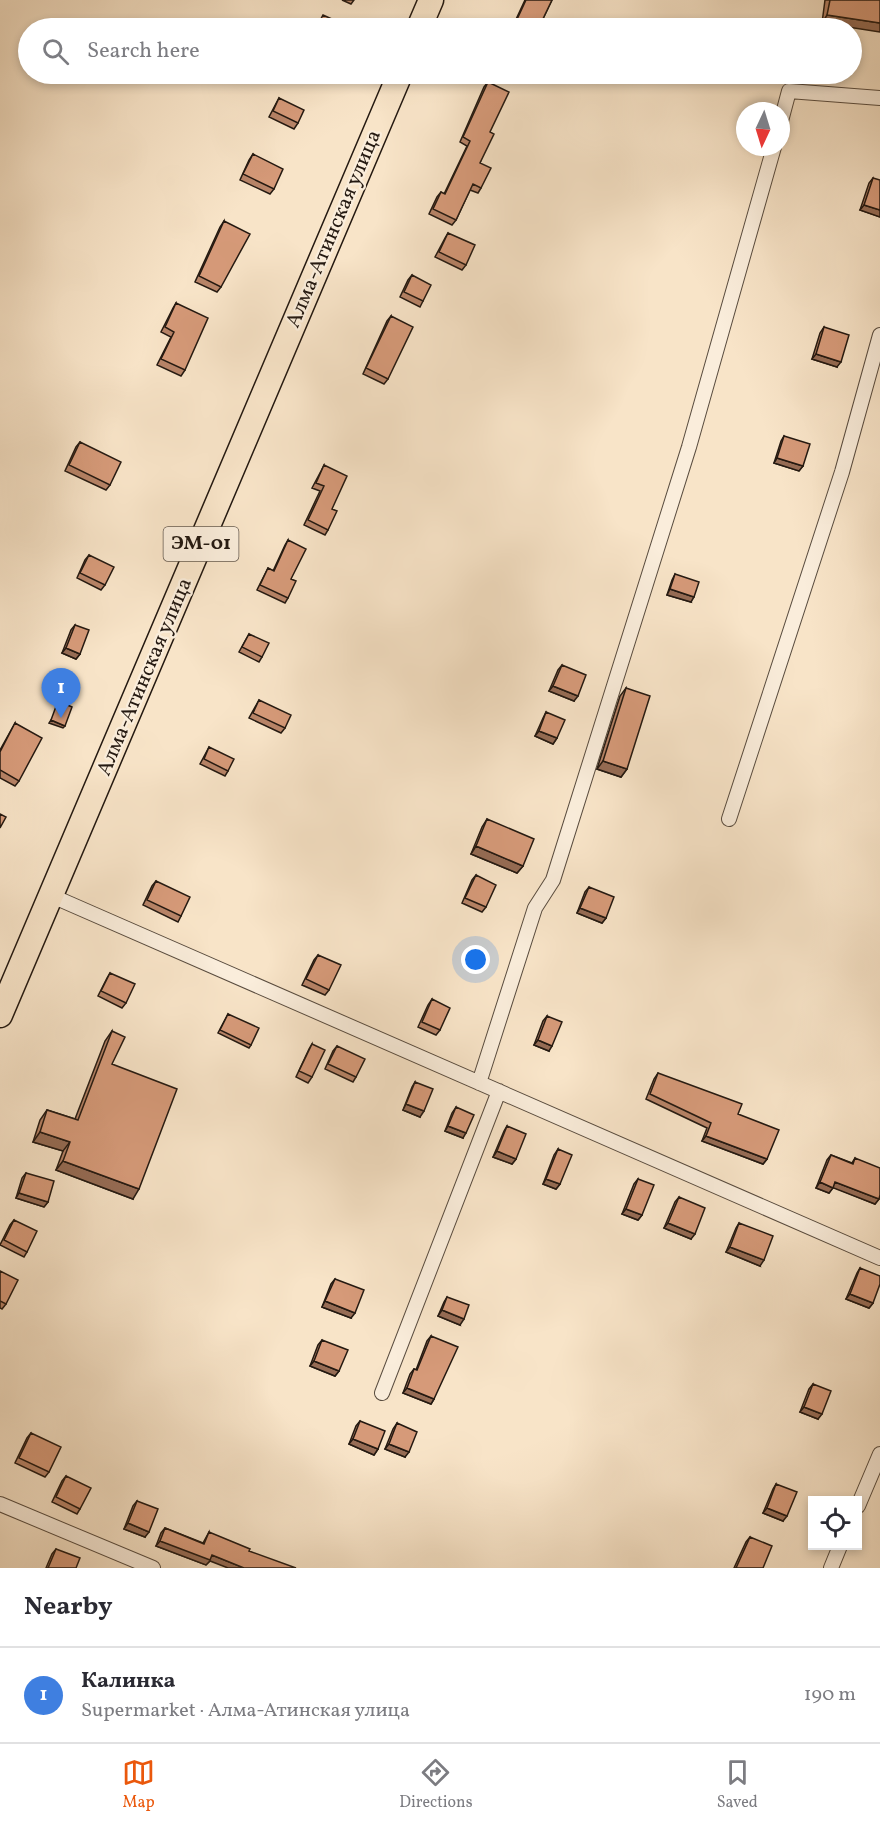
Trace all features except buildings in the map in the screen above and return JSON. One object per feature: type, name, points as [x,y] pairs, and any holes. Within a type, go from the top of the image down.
[{"type":"highway","points":[[423,18],[431,0]]},
{"type":"highway","name":"Алма-Атинская улица","points":[[0,1015],[396,84]]},
{"type":"street","points":[[786,102],[789,92],[880,98]]},
{"type":"street","points":[[479,1083],[536,908],[553,880],[626,651],[689,447],[771,156]]},
{"type":"street","points":[[729,819],[842,471],[880,335]]},
{"type":"street","points":[[52,896],[880,1258]]},
{"type":"street","points":[[382,1393],[499,1091]]},
{"type":"street","points":[[862,1497],[880,1454]]},
{"type":"street","points":[[0,1504],[153,1568]]},
{"type":"street","points":[[831,1568],[838,1550]]},
{"type":"place","name":"Калинка","points":[[61,718]]}]
